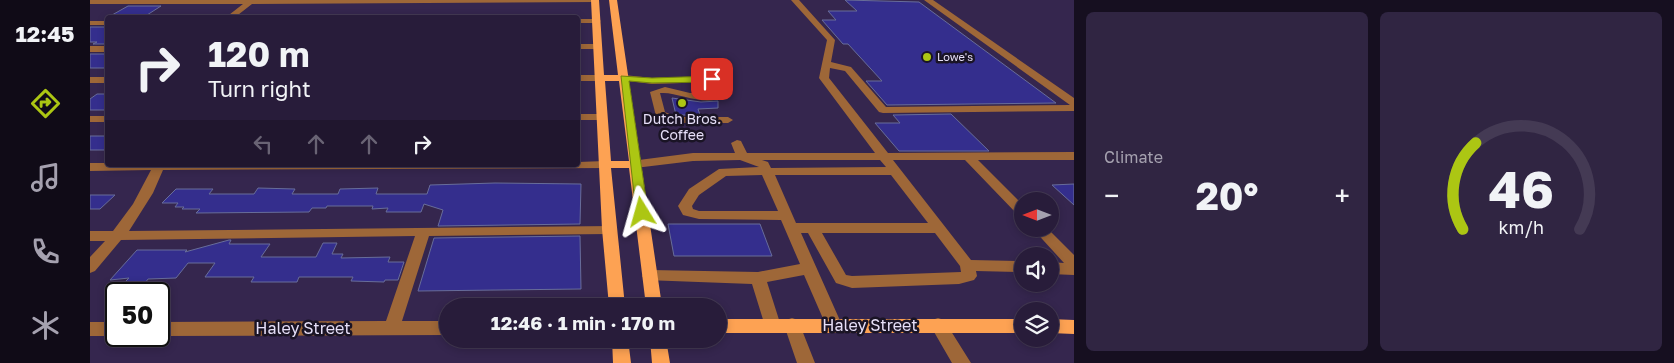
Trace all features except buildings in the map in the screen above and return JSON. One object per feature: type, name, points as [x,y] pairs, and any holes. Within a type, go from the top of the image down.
[{"type":"main road","points":[[595,0],[608,229],[616,298]]},
{"type":"main road","points":[[613,0],[653,298]]},
{"type":"main road","points":[[597,21],[616,20]]},
{"type":"main road","points":[[600,78],[624,78]]},
{"type":"main road","points":[[604,165],[635,164]]},
{"type":"main road","name":"Haley Street","points":[[727,326],[1014,326]]},
{"type":"main road","points":[[1059,326],[1074,326]]},
{"type":"main road","points":[[621,348],[622,363]]},
{"type":"main road","points":[[659,348],[661,363]]},
{"type":"street","points":[[90,2],[595,0]]},
{"type":"street","points":[[795,0],[831,40],[824,78],[967,265],[969,276],[852,282],[841,279],[835,272],[813,228]]},
{"type":"street","points":[[928,0],[1074,103]]},
{"type":"street","points":[[234,15],[252,1]]},
{"type":"street","points":[[580,21],[597,21]]},
{"type":"street","points":[[90,23],[105,23]]},
{"type":"street","points":[[580,47],[598,47]]},
{"type":"street","points":[[90,49],[105,49]]},
{"type":"street","points":[[826,64],[848,69],[882,110],[1074,108]]},
{"type":"street","points":[[580,78],[600,78]]},
{"type":"street","points":[[624,78],[652,81],[712,79]]},
{"type":"street","points":[[90,80],[105,80]]},
{"type":"street","points":[[718,96],[687,96],[674,90],[658,90],[655,92],[660,114],[675,120],[728,120]]},
{"type":"street","points":[[580,117],[602,117]]},
{"type":"street","points":[[90,119],[105,119]]},
{"type":"street","points":[[737,143],[742,157]]},
{"type":"street","points":[[968,156],[1014,203]]},
{"type":"street","points":[[635,164],[693,157],[1074,156]]},
{"type":"street","points":[[742,157],[764,165],[834,325]]},
{"type":"street","points":[[580,165],[604,165]]},
{"type":"street","points":[[90,167],[105,167]]},
{"type":"street","points":[[90,267],[139,204],[158,167]]},
{"type":"street","points":[[896,171],[723,172],[694,192],[685,206],[688,212],[699,214],[789,222],[813,228],[938,228]]},
{"type":"street","points":[[90,236],[608,229]]},
{"type":"street","points":[[392,328],[423,232]]},
{"type":"street","points":[[1049,238],[1074,264]]},
{"type":"street","points":[[967,265],[1014,267]]},
{"type":"street","points":[[650,276],[758,278],[809,268]]},
{"type":"street","points":[[1059,268],[1074,269]]},
{"type":"street","points":[[758,278],[772,326]]},
{"type":"street","points":[[792,325],[806,363]]},
{"type":"street","points":[[938,325],[962,363]]},
{"type":"street","name":"Haley Street","points":[[170,329],[439,328]]},
{"type":"street","points":[[90,329],[105,329]]},
{"type":"place","name":"Lowe's","points":[[927,57]]},
{"type":"place","name":"Dutch Bros. Coffee","points":[[682,103]]},
{"type":"route","points":[[642,212],[624,78],[652,81],[712,79]]}]
